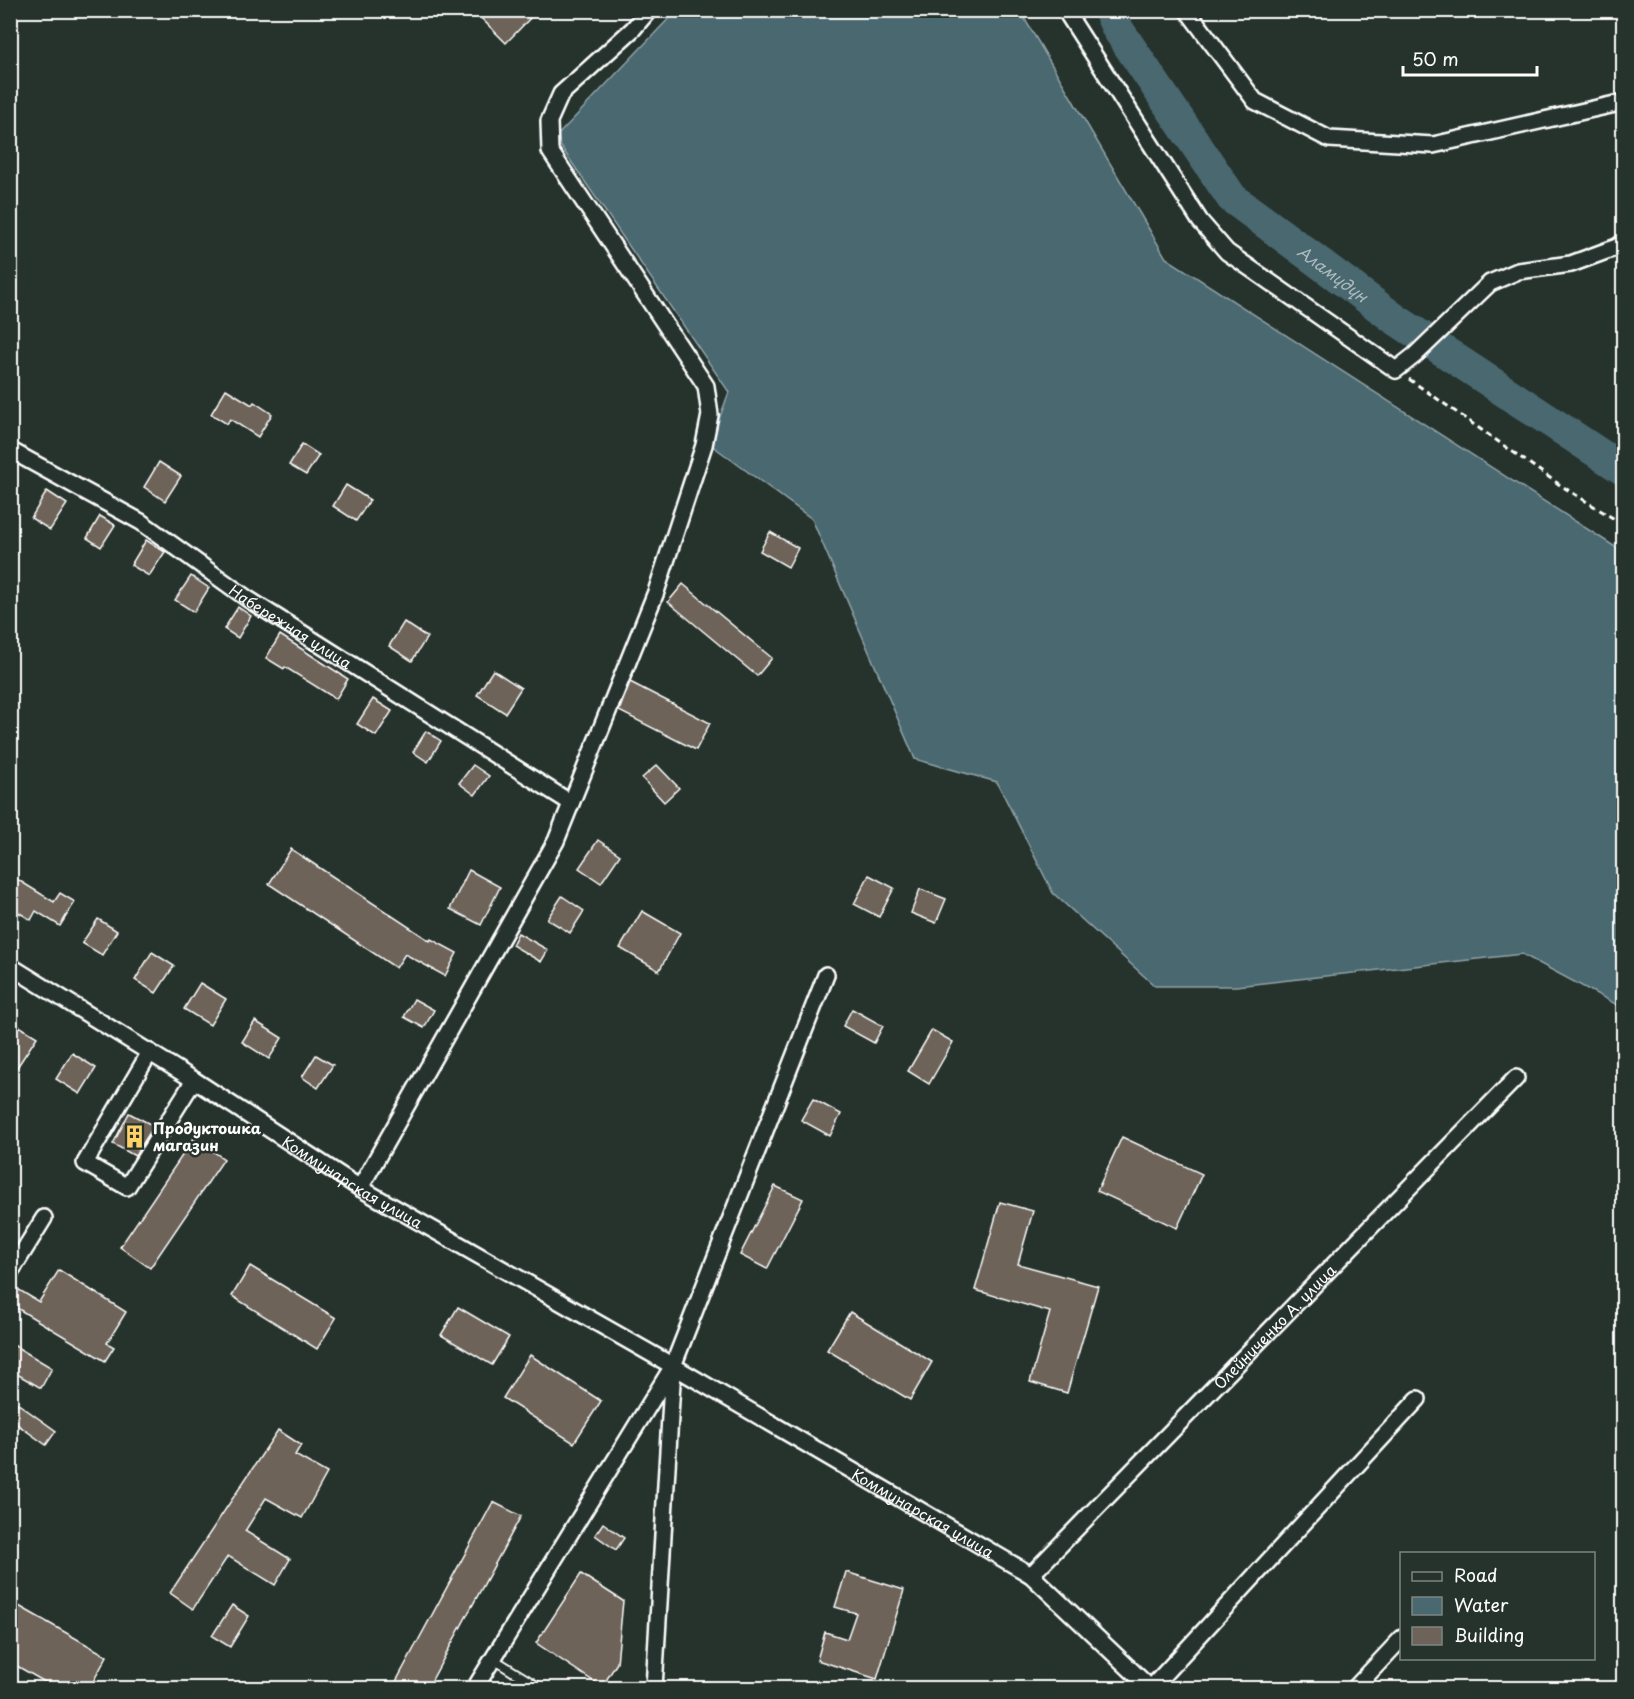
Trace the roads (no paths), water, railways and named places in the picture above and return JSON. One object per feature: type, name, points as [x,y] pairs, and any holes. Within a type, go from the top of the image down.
[{"type":"street","points":[[360,1188],[556,841],[656,592],[704,445],[711,415],[706,386],[550,151],[549,122],[561,94],[633,29],[649,10]]},
{"type":"street","points":[[1065,10],[1200,221],[1227,252],[1396,370],[1415,355],[1490,283],[1518,271],[1571,264],[1617,247],[1623,242]]},
{"type":"street","points":[[1187,10],[1255,101],[1329,139],[1433,145],[1623,102]]},
{"type":"street","name":"Набережная улица","points":[[10,450],[141,522],[248,600],[571,803]]},
{"type":"street","name":"Коммунарская улица","points":[[10,966],[195,1080],[360,1188],[673,1366],[1031,1575],[1151,1689]]},
{"type":"street","points":[[474,1689],[673,1366],[826,975]]},
{"type":"street","points":[[150,1052],[85,1163],[127,1187],[195,1080]]},
{"type":"street","name":"Олейниченко А. улица","points":[[1031,1575],[1516,1078]]},
{"type":"street","points":[[10,1273],[44,1218]]},
{"type":"street","points":[[654,1689],[673,1366]]},
{"type":"street","points":[[1151,1689],[1418,1399]]},
{"type":"street","points":[[1355,1689],[1400,1639]]},
{"type":"lane","points":[[493,1659],[540,1689]]},
{"type":"water","points":[[676,11],[1020,11],[1166,258],[1623,552],[1623,1008],[1522,954],[1236,986],[1155,986],[1053,893],[997,782],[915,759],[812,519],[710,444],[729,392],[555,138]]},
{"type":"waterway","name":"Аламүдүн","points":[[1109,10],[1117,28],[1232,198],[1395,319],[1624,470]]},
{"type":"place","name":"Продуктошка магазин","points":[[135,1136]]}]
